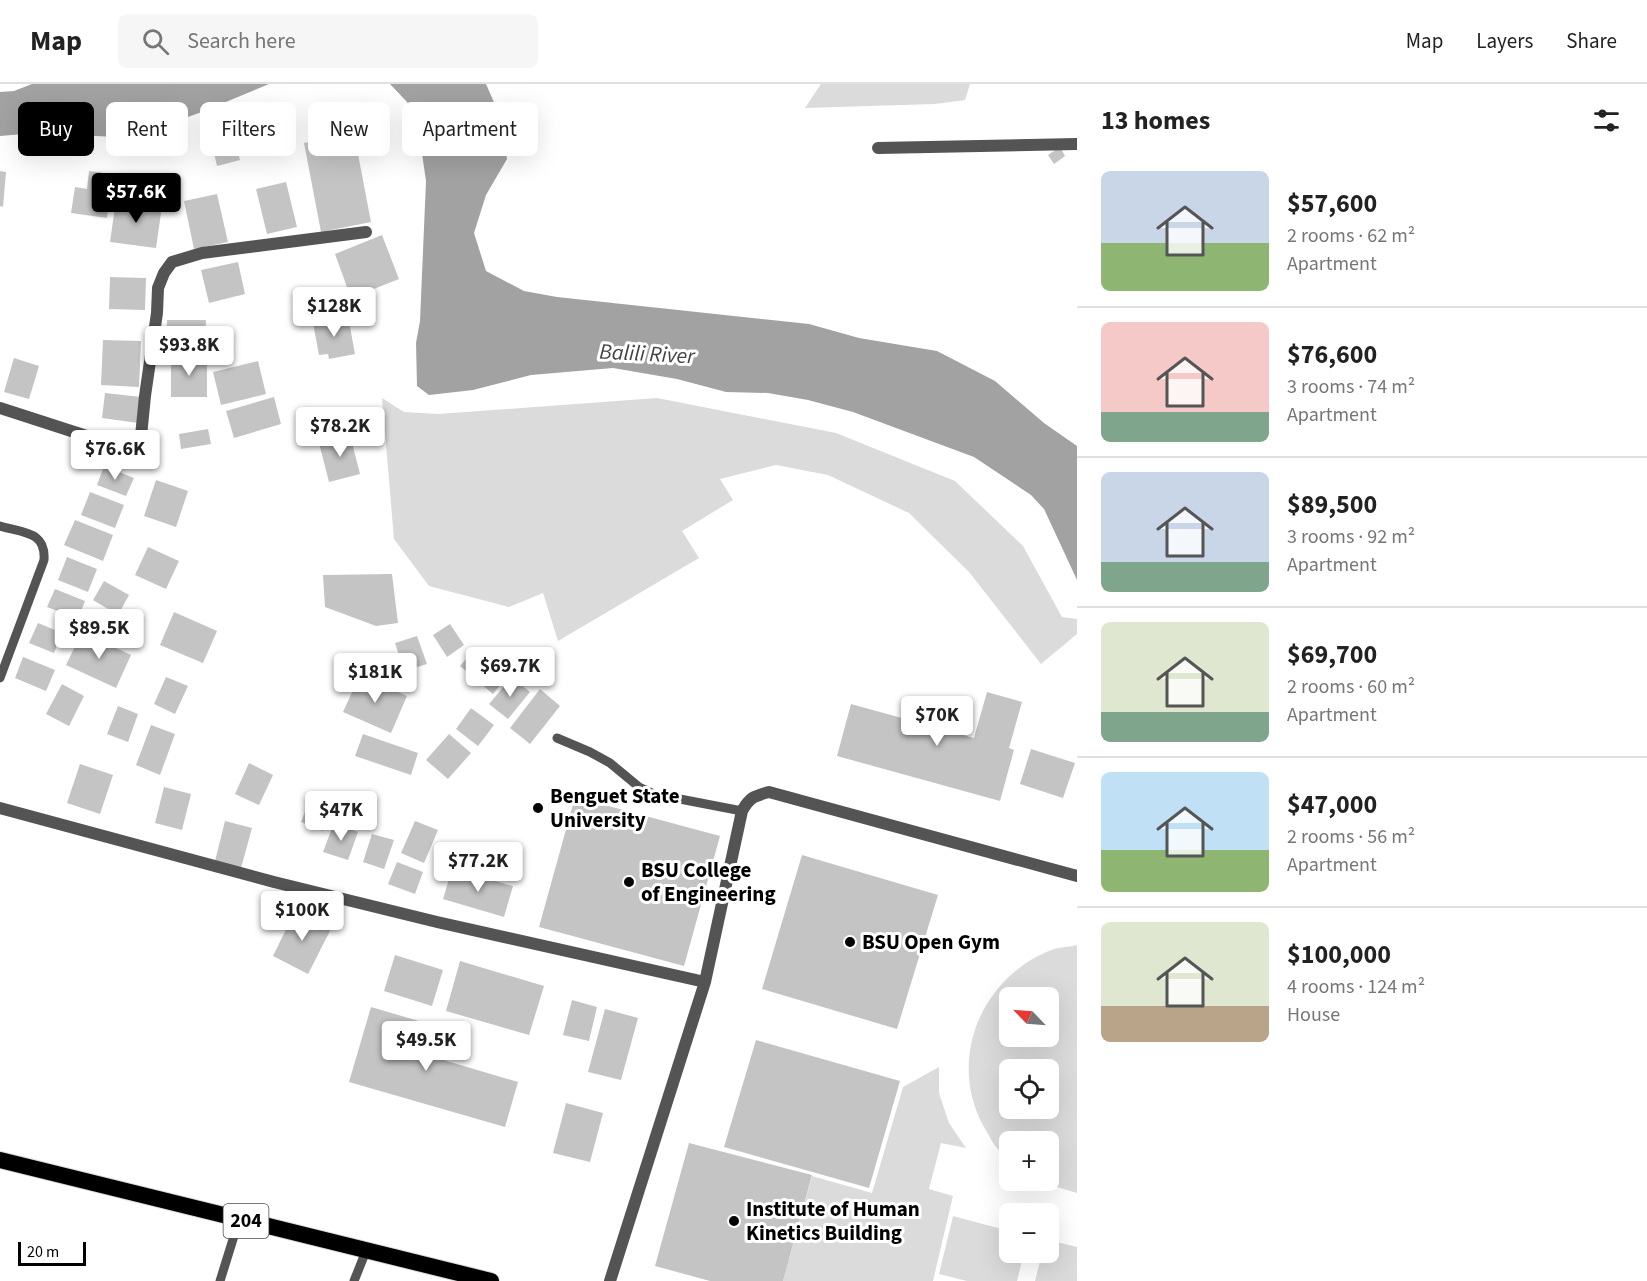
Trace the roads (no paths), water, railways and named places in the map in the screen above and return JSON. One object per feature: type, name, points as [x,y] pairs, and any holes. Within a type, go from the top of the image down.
[{"type":"highway","name":"204","points":[[0,1161],[491,1281]]},
{"type":"street","points":[[878,148],[1077,144]]},
{"type":"street","points":[[0,408],[99,440],[123,446],[133,445],[141,436],[157,313],[158,288],[164,273],[172,262],[202,254],[366,232]]},
{"type":"street","points":[[610,1281],[705,982],[742,811],[747,802],[755,796],[769,792],[1077,876]]},
{"type":"street","points":[[0,808],[274,882],[426,920],[705,982]]},
{"type":"lane","points":[[0,526],[34,536],[42,542],[44,560],[0,678]]},
{"type":"lane","points":[[557,738],[610,763],[639,787],[654,794],[742,811]]},
{"type":"lane","points":[[220,1281],[239,1220]]},
{"type":"lane","points":[[354,1281],[366,1251]]},
{"type":"water","points":[[32,84],[269,84],[226,102],[200,102],[200,113],[188,117],[188,102],[106,102],[106,137],[94,136],[94,102],[18,102],[18,134],[0,136],[0,92],[14,91]]},
{"type":"water","points":[[390,84],[486,84],[494,102],[407,102]]},
{"type":"water","name":"Balili River","points":[[422,156],[507,156],[507,159],[486,195],[474,233],[486,271],[524,291],[557,297],[809,324],[859,338],[937,351],[995,381],[1044,423],[1077,446],[1077,580],[1044,509],[1031,495],[974,457],[853,412],[808,400],[768,393],[726,392],[677,379],[613,368],[531,375],[473,390],[429,395],[417,386],[416,343],[420,321],[426,181]]},
{"type":"place","name":"Benguet State University","points":[[538,808]]},
{"type":"place","name":"BSU College of Engineering","points":[[629,882]]},
{"type":"place","name":"BSU Open Gym","points":[[850,942]]},
{"type":"place","name":"Institute of Human Kinetics Building","points":[[734,1221]]}]
